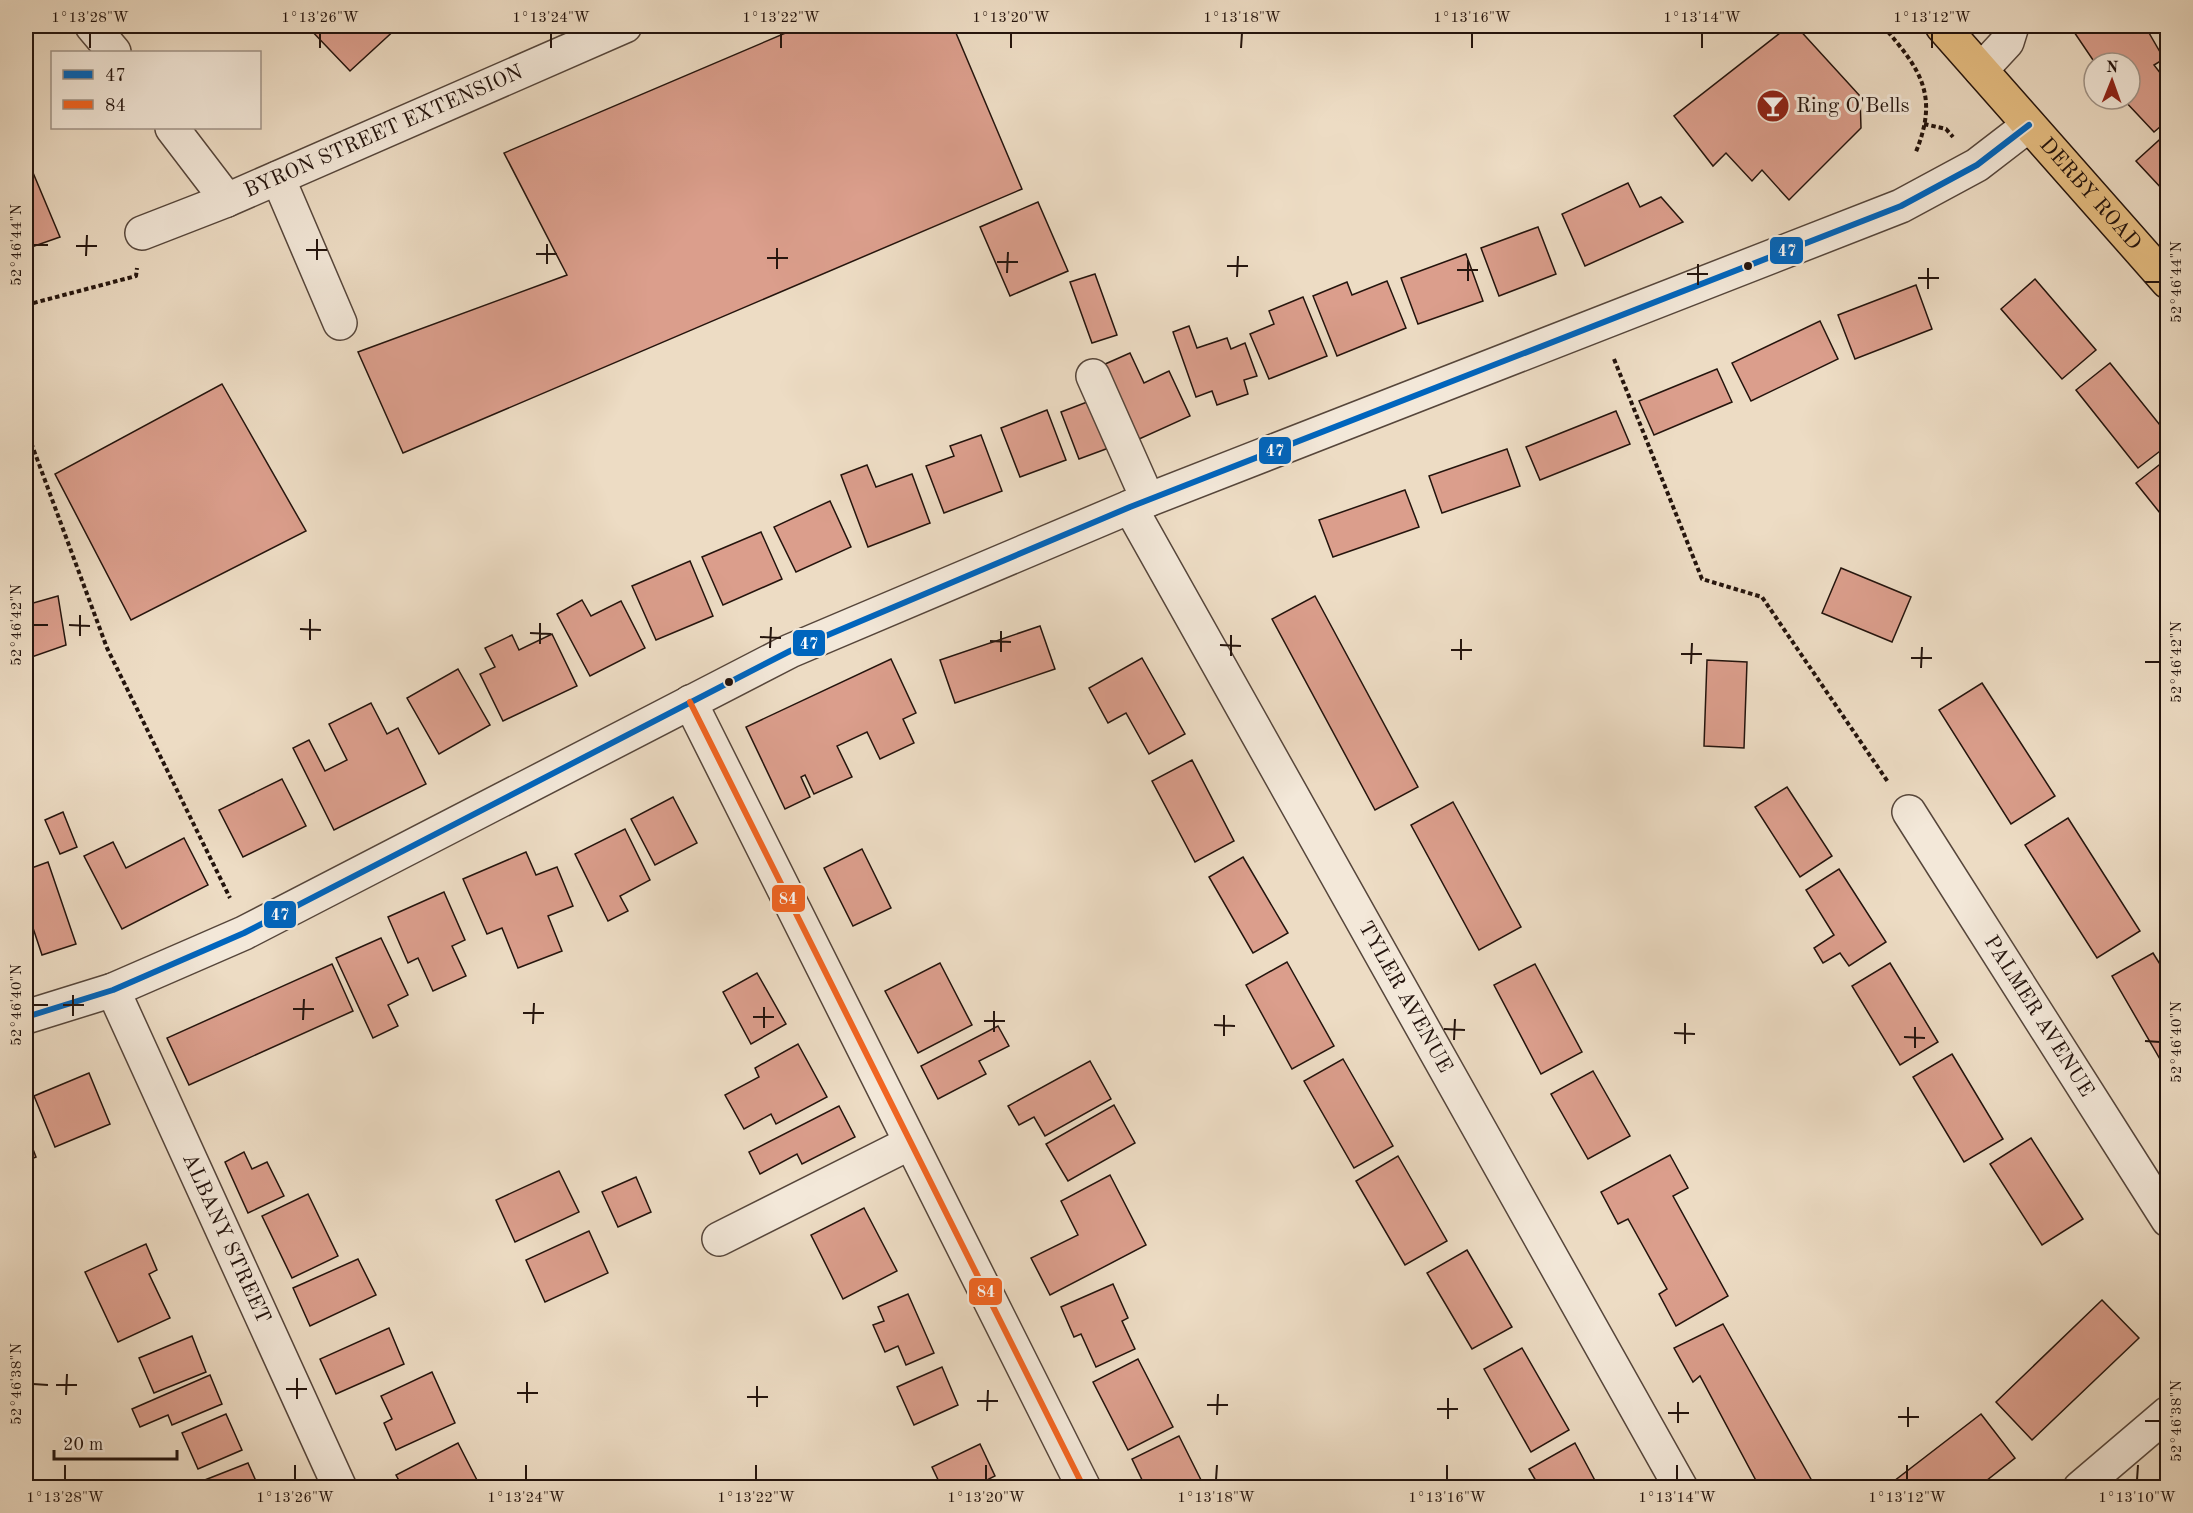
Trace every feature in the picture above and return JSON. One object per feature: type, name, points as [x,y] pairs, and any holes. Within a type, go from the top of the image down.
[{"type":"highway","name":"DERBY ROAD","points":[[1942,26],[2168,282]]},
{"type":"street","points":[[92,26],[113,51]]},
{"type":"street","name":"BYRON STREET EXTENSION","points":[[142,233],[227,201],[624,26]]},
{"type":"street","points":[[1981,70],[2007,42],[2012,26]]},
{"type":"street","points":[[26,1017],[113,990],[244,933],[790,651],[1139,503],[1601,325],[1901,206],[1977,165],[2030,125]]},
{"type":"street","points":[[173,129],[227,201]]},
{"type":"street","points":[[278,178],[340,323]]},
{"type":"street","name":"TYLER AVENUE","points":[[1093,376],[1139,503],[1681,1488]]},
{"type":"street","points":[[690,702],[1084,1488]]},
{"type":"street","name":"PALMER AVENUE","points":[[1909,812],[2168,1220]]},
{"type":"street","name":"ALBANY STREET","points":[[113,990],[340,1488]]},
{"type":"street","points":[[719,1239],[910,1143]]},
{"type":"street","points":[[2080,1488],[2168,1413]]},
{"type":"path","points":[[1883,26],[1915,64],[1926,96],[1921,134],[1916,153],[1910,160]]},
{"type":"path","points":[[26,305],[136,276],[142,233]]},
{"type":"path","points":[[1601,325],[1702,579],[1762,597],[1909,812]]},
{"type":"path","points":[[26,429],[107,648],[244,933]]},
{"type":"building","points":[[307,26],[399,26],[350,71]]},
{"type":"building","points":[[802,26],[953,26],[1022,189],[403,453],[358,352],[567,275],[504,153]]},
{"type":"building","name":"Ring O'Bells","points":[[1789,26],[1796,26],[1860,96],[1861,128],[1789,200],[1762,170],[1752,181],[1726,153],[1713,166],[1674,116]]},
{"type":"building","points":[[2070,26],[2145,26],[2164,59],[2154,65],[2168,83],[2168,120],[2154,132],[2134,111],[2142,111],[2142,51],[2087,51]]},
{"type":"building","points":[[2168,132],[2168,186],[2163,190],[2136,161]]},
{"type":"building","points":[[26,156],[60,237],[26,249]]},
{"type":"building","points":[[1628,183],[1640,207],[1661,197],[1683,222],[1585,266],[1562,214]]},
{"type":"building","points":[[1038,202],[1068,271],[1010,296],[980,227]]},
{"type":"building","points":[[1538,227],[1556,274],[1499,296],[1481,248]]},
{"type":"building","points":[[1466,254],[1483,301],[1418,324],[1401,278]]},
{"type":"building","points":[[1095,274],[1117,335],[1092,343],[1070,282]]},
{"type":"building","points":[[2035,279],[2096,350],[2062,379],[2001,309]]},
{"type":"building","points":[[1387,281],[1406,328],[1337,356],[1313,296],[1347,282],[1352,295]]},
{"type":"building","points":[[1916,285],[1932,329],[1855,359],[1838,315]]},
{"type":"building","points":[[1303,297],[1327,356],[1269,379],[1250,334],[1274,324],[1269,311]]},
{"type":"building","points":[[1820,321],[1838,359],[1751,401],[1732,363]]},
{"type":"building","points":[[1189,326],[1197,348],[1227,338],[1231,349],[1245,343],[1257,376],[1244,380],[1248,394],[1217,405],[1212,391],[1196,397],[1173,332]]},
{"type":"building","points":[[1130,353],[1144,383],[1169,371],[1190,416],[1137,440],[1103,365]]},
{"type":"building","points":[[2110,363],[2168,435],[2168,445],[2138,468],[2076,390]]},
{"type":"building","points":[[1717,369],[1732,402],[1654,435],[1639,401]]},
{"type":"building","points":[[222,384],[306,531],[131,620],[55,474]]},
{"type":"building","points":[[1095,399],[1114,446],[1079,459],[1061,412]]},
{"type":"building","points":[[1047,410],[1066,460],[1020,477],[1001,428]]},
{"type":"building","points":[[1616,411],[1630,444],[1540,480],[1526,447]]},
{"type":"building","points":[[981,435],[1002,491],[944,513],[926,466],[954,456],[950,446]]},
{"type":"building","points":[[1507,449],[1520,486],[1442,513],[1429,476]]},
{"type":"building","points":[[2168,458],[2168,523],[2136,483]]},
{"type":"building","points":[[867,465],[876,487],[912,474],[930,523],[868,547],[841,475]]},
{"type":"building","points":[[1405,490],[1419,527],[1333,557],[1319,520]]},
{"type":"building","points":[[830,501],[851,547],[796,572],[774,527]]},
{"type":"building","points":[[761,532],[782,579],[723,605],[702,557]]},
{"type":"building","points":[[690,561],[713,616],[656,640],[632,586]]},
{"type":"building","points":[[1841,568],[1911,597],[1892,642],[1822,613]]},
{"type":"building","points":[[58,596],[66,645],[26,659],[26,605]]},
{"type":"building","points":[[1315,596],[1418,787],[1375,810],[1272,619]]},
{"type":"building","points":[[582,600],[591,616],[621,601],[645,648],[590,676],[557,614]]},
{"type":"building","points":[[1040,626],[1055,669],[955,703],[940,660]]},
{"type":"building","points":[[552,634],[577,686],[503,721],[480,674],[495,667],[485,648],[512,635],[519,650]]},
{"type":"building","points":[[1142,658],[1185,734],[1149,754],[1126,713],[1108,723],[1089,688]]},
{"type":"building","points":[[891,659],[916,713],[903,719],[914,743],[880,759],[867,732],[837,746],[852,777],[814,794],[805,775],[801,777],[810,797],[785,809],[746,727]]},
{"type":"building","points":[[1707,660],[1747,662],[1744,748],[1704,746]]},
{"type":"building","points":[[458,669],[490,725],[439,754],[407,698]]},
{"type":"building","points":[[1982,683],[2055,796],[2011,824],[1939,710]]},
{"type":"building","points":[[371,703],[387,734],[398,728],[426,784],[334,830],[293,748],[309,740],[325,771],[347,760],[329,724]]},
{"type":"building","points":[[1192,760],[1234,841],[1195,862],[1152,781]]},
{"type":"building","points":[[282,779],[306,826],[243,857],[219,810]]},
{"type":"building","points":[[1787,787],[1832,856],[1800,877],[1755,807]]},
{"type":"building","points":[[673,797],[697,843],[655,865],[631,819]]},
{"type":"building","points":[[1453,802],[1521,927],[1479,950],[1411,825]]},
{"type":"building","points":[[63,812],[77,847],[60,854],[45,820]]},
{"type":"building","points":[[2068,818],[2140,931],[2097,958],[2025,845]]},
{"type":"building","points":[[625,829],[650,880],[620,896],[628,911],[608,921],[575,854]]},
{"type":"building","points":[[184,838],[208,885],[122,929],[84,856],[113,842],[126,868]]},
{"type":"building","points":[[862,849],[891,908],[853,926],[824,868]]},
{"type":"building","points":[[526,852],[536,875],[557,867],[573,906],[548,916],[562,951],[518,968],[502,928],[487,934],[463,879]]},
{"type":"building","points":[[1243,857],[1288,933],[1253,953],[1209,877]]},
{"type":"building","points":[[48,862],[76,944],[42,955],[26,907],[26,870]]},
{"type":"building","points":[[1839,869],[1886,942],[1849,966],[1840,953],[1823,963],[1814,948],[1834,935],[1806,890]]},
{"type":"building","points":[[444,892],[465,940],[452,946],[466,976],[433,991],[418,958],[408,963],[388,917]]},
{"type":"building","points":[[381,938],[408,995],[388,1005],[398,1026],[373,1038],[336,958]]},
{"type":"building","points":[[2153,953],[2168,977],[2168,1073],[2112,976]]},
{"type":"building","points":[[1287,962],[1334,1046],[1292,1069],[1246,985]]},
{"type":"building","points":[[940,963],[972,1025],[918,1053],[885,991]]},
{"type":"building","points":[[1890,963],[1938,1042],[1900,1065],[1852,986]]},
{"type":"building","points":[[332,964],[353,1011],[189,1085],[167,1038]]},
{"type":"building","points":[[1535,964],[1582,1052],[1541,1074],[1494,985]]},
{"type":"building","points":[[757,973],[786,1024],[751,1044],[723,992]]},
{"type":"building","points":[[998,1026],[1009,1046],[979,1061],[986,1074],[938,1099],[921,1066]]},
{"type":"building","points":[[798,1044],[827,1097],[776,1124],[771,1114],[744,1129],[725,1095],[759,1077],[755,1068]]},
{"type":"building","points":[[1952,1054],[2003,1139],[1964,1162],[1913,1077]]},
{"type":"building","points":[[1343,1059],[1393,1146],[1354,1168],[1304,1081]]},
{"type":"building","points":[[1090,1061],[1111,1099],[1045,1136],[1034,1117],[1019,1125],[1008,1106]]},
{"type":"building","points":[[1593,1071],[1630,1136],[1588,1159],[1551,1094]]},
{"type":"building","points":[[89,1073],[110,1124],[55,1147],[34,1096]]},
{"type":"building","points":[[1114,1105],[1135,1143],[1068,1181],[1046,1144]]},
{"type":"building","points":[[839,1106],[855,1137],[802,1164],[797,1154],[760,1174],[749,1152]]},
{"type":"building","points":[[26,1131],[36,1157],[26,1161]]},
{"type":"building","points":[[2031,1138],[2083,1219],[2042,1245],[1990,1164]]},
{"type":"building","points":[[244,1152],[252,1169],[267,1162],[284,1196],[248,1213],[225,1162]]},
{"type":"building","points":[[1670,1155],[1688,1188],[1673,1196],[1728,1296],[1676,1326],[1659,1294],[1667,1289],[1628,1219],[1618,1224],[1601,1192]]},
{"type":"building","points":[[1398,1156],[1447,1241],[1405,1265],[1356,1181]]},
{"type":"building","points":[[559,1171],[579,1212],[515,1242],[496,1200]]},
{"type":"building","points":[[1110,1175],[1146,1245],[1050,1295],[1031,1258],[1078,1235],[1061,1201]]},
{"type":"building","points":[[636,1177],[651,1212],[618,1227],[602,1192]]},
{"type":"building","points":[[308,1194],[338,1256],[292,1278],[262,1216]]},
{"type":"building","points":[[864,1208],[897,1271],[843,1299],[811,1235]]},
{"type":"building","points":[[589,1231],[608,1273],[545,1302],[526,1260]]},
{"type":"building","points":[[146,1244],[157,1270],[149,1274],[170,1318],[118,1342],[85,1272]]},
{"type":"building","points":[[1467,1250],[1512,1327],[1472,1349],[1427,1273]]},
{"type":"building","points":[[358,1259],[376,1295],[310,1326],[293,1288]]},
{"type":"building","points":[[1113,1284],[1128,1318],[1122,1321],[1135,1349],[1096,1367],[1081,1334],[1074,1337],[1061,1307]]},
{"type":"building","points":[[908,1294],[934,1353],[906,1365],[898,1346],[885,1352],[873,1325],[884,1321],[878,1307]]},
{"type":"building","points":[[2102,1300],[2139,1338],[2032,1440],[1996,1402]]},
{"type":"building","points":[[1723,1324],[1816,1488],[1760,1488],[1700,1376],[1693,1382],[1674,1348]]},
{"type":"building","points":[[389,1328],[404,1364],[336,1394],[320,1359]]},
{"type":"building","points":[[192,1336],[206,1372],[154,1393],[139,1358]]},
{"type":"building","points":[[1522,1348],[1569,1430],[1531,1452],[1484,1369]]},
{"type":"building","points":[[1138,1359],[1173,1427],[1128,1450],[1093,1382]]},
{"type":"building","points":[[942,1367],[958,1405],[914,1425],[897,1387]]},
{"type":"building","points":[[432,1372],[455,1423],[396,1450],[384,1423],[392,1419],[381,1396]]},
{"type":"building","points":[[210,1375],[222,1404],[172,1425],[168,1415],[140,1427],[132,1409]]},
{"type":"building","points":[[226,1414],[242,1450],[198,1469],[182,1433]]},
{"type":"building","points":[[1981,1414],[2015,1458],[1977,1488],[1885,1488]]},
{"type":"building","points":[[1179,1436],[1205,1488],[1146,1488],[1132,1459]]},
{"type":"building","points":[[458,1443],[481,1488],[403,1488],[396,1475]]},
{"type":"building","points":[[1575,1443],[1599,1488],[1540,1488],[1529,1469]]},
{"type":"building","points":[[980,1444],[995,1476],[971,1488],[942,1488],[932,1467]]},
{"type":"building","points":[[248,1463],[259,1488],[193,1488],[192,1485]]},
{"type":"transit line","name":"47","points":[[26,1017],[113,990],[244,933],[790,651],[1130,507],[1901,206],[1977,165],[2029,125]]},
{"type":"transit line","name":"84","points":[[690,702],[1084,1488]]},
{"type":"place","name":"Ring O'Bells","points":[[1773,106]]}]
